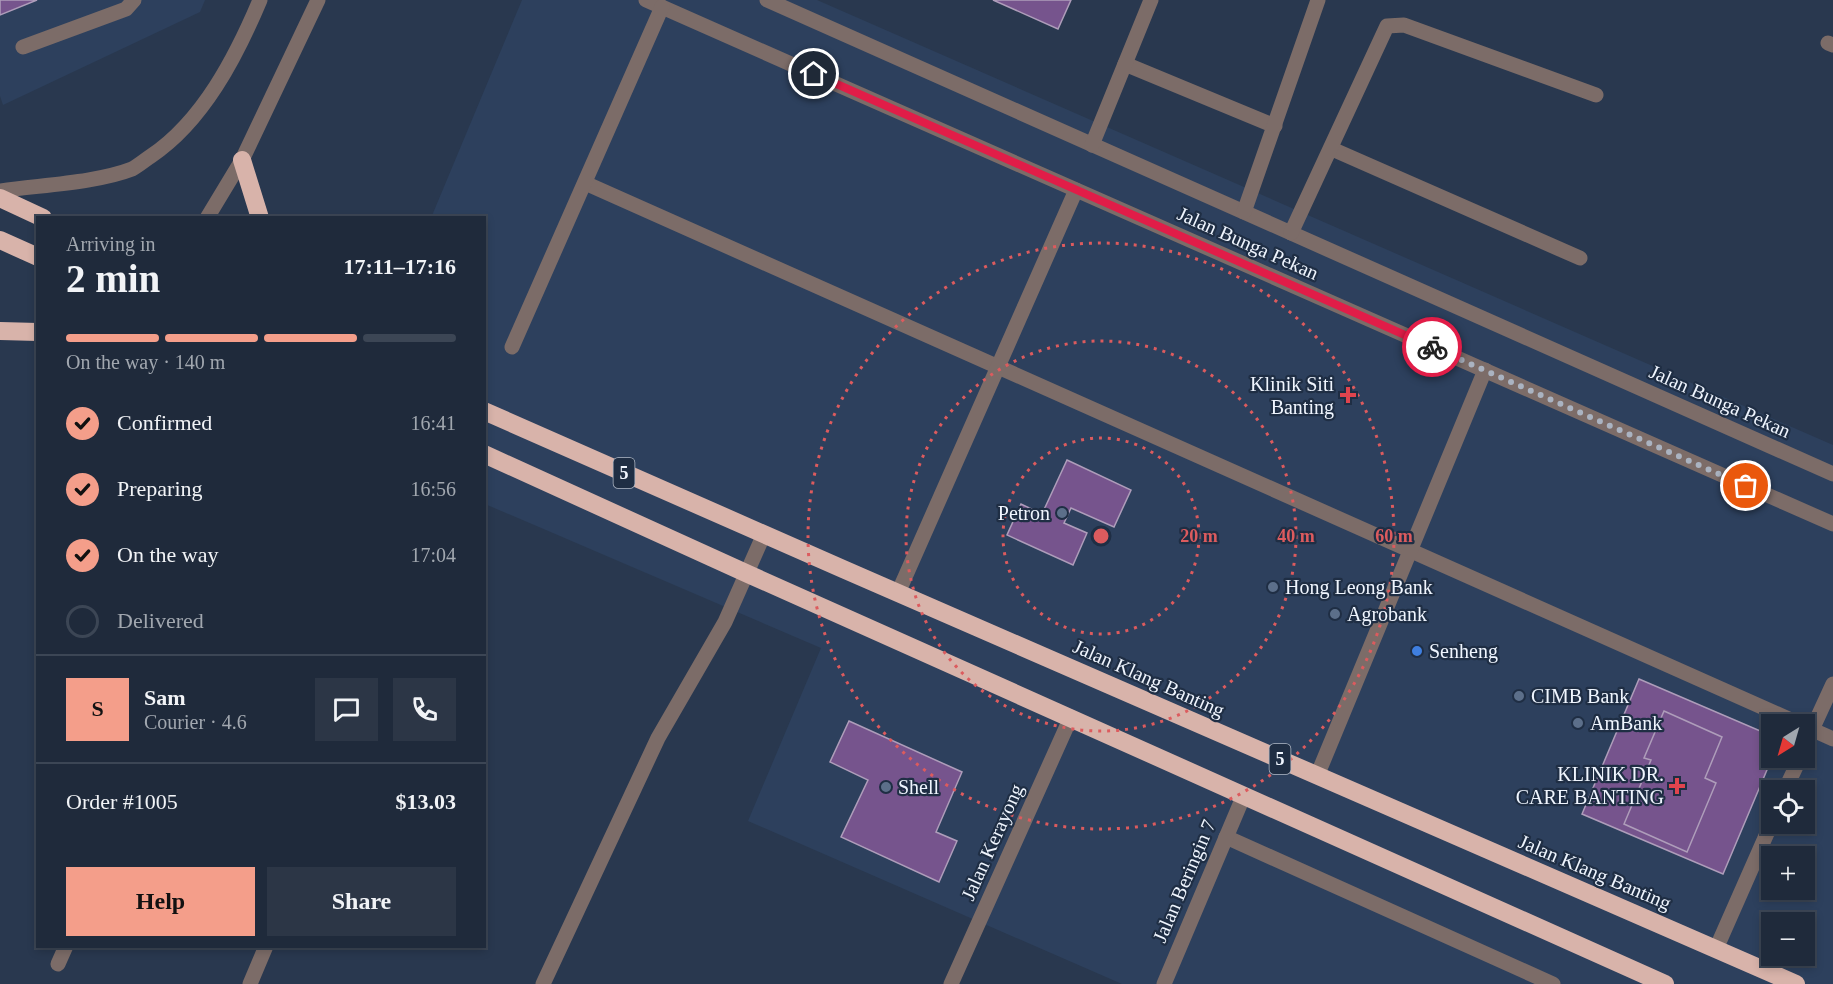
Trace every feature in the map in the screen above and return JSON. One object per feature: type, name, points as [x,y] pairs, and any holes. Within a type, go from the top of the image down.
[{"type":"highway","points":[[242,160],[259,216]]},
{"type":"highway","points":[[0,198],[39,216]]},
{"type":"highway","points":[[0,240],[36,256]]},
{"type":"highway","points":[[0,331],[36,332]]},
{"type":"highway","name":"Jalan Klang Banting","points":[[486,412],[1796,984]]},
{"type":"highway","name":"5","points":[[486,455],[1665,984]]},
{"type":"street","points":[[23,47],[126,9],[134,0]]},
{"type":"street","points":[[0,191],[99,177],[133,168],[166,146],[194,118],[241,44],[260,0]]},
{"type":"street","points":[[208,216],[242,160],[318,0]]},
{"type":"street","name":"Jalan Bunga Pekan","points":[[646,0],[1833,524]]},
{"type":"street","name":"Jalan Bunga Pekan","points":[[767,0],[1833,474]]},
{"type":"street","points":[[1092,145],[1151,0]]},
{"type":"street","points":[[1244,212],[1318,0]]},
{"type":"street","points":[[512,347],[662,7]]},
{"type":"street","points":[[1292,233],[1387,26],[1404,25],[1596,95]]},
{"type":"street","points":[[1125,64],[1275,126]]},
{"type":"street","points":[[1332,149],[1580,258]]},
{"type":"street","points":[[585,183],[1777,714]]},
{"type":"street","points":[[898,593],[1076,190]]},
{"type":"street","points":[[1317,776],[1485,370]]},
{"type":"street","points":[[543,984],[658,738],[725,622],[764,534]]},
{"type":"street","points":[[1814,714],[1833,684]]},
{"type":"street","name":"Jalan Kerayong","points":[[951,984],[1071,717]]},
{"type":"street","points":[[1815,731],[1833,739]]},
{"type":"street","name":"Jalan Beringin 7","points":[[1164,984],[1244,795]]},
{"type":"street","points":[[1716,949],[1767,834]]},
{"type":"street","points":[[1226,837],[1553,984]]},
{"type":"street","points":[[58,964],[65,948]]},
{"type":"street","points":[[250,984],[265,948]]},
{"type":"shaded area","points":[[0,0],[205,0],[200,12],[3,105],[0,96]]},
{"type":"shaded area","points":[[522,0],[817,0],[1833,445],[1833,984],[1122,984],[748,821],[821,648],[486,504],[486,216],[432,216]]},
{"type":"building","points":[[0,0],[37,0],[0,15]]},
{"type":"building","points":[[993,0],[1071,0],[1058,29]]},
{"type":"building","points":[[1067,460],[1131,490],[1114,527],[1071,508],[1064,523],[1087,533],[1073,565],[1007,535],[1021,504],[1042,514]]},
{"type":"building","name":"KLINIK DR. CARE BANTING","points":[[1639,679],[1761,731],[1761,768],[1768,768],[1723,874],[1582,814]]},
{"type":"building","points":[[1664,711],[1722,737],[1705,778],[1716,783],[1687,852],[1624,824],[1651,760],[1644,758]]},
{"type":"building","points":[[849,721],[962,772],[936,832],[957,841],[939,882],[841,837],[868,780],[830,762]]},
{"type":"way so far","points":[[1432,347],[1746,486]]},
{"type":"place","name":"Klinik Siti Banting","points":[[1348,395]]},
{"type":"place","name":"Petron","points":[[1062,513]]},
{"type":"place","name":"Hong Leong Bank","points":[[1273,587]]},
{"type":"place","name":"Agrobank","points":[[1335,614]]},
{"type":"place","name":"Senheng","points":[[1417,651]]},
{"type":"place","name":"CIMB Bank","points":[[1519,696]]},
{"type":"place","name":"AmBank","points":[[1578,723]]},
{"type":"place","name":"KLINIK DR. CARE BANTING","points":[[1677,786]]},
{"type":"place","name":"Shell","points":[[886,787]]},
{"type":"route","points":[[814,74],[1432,347]]}]
